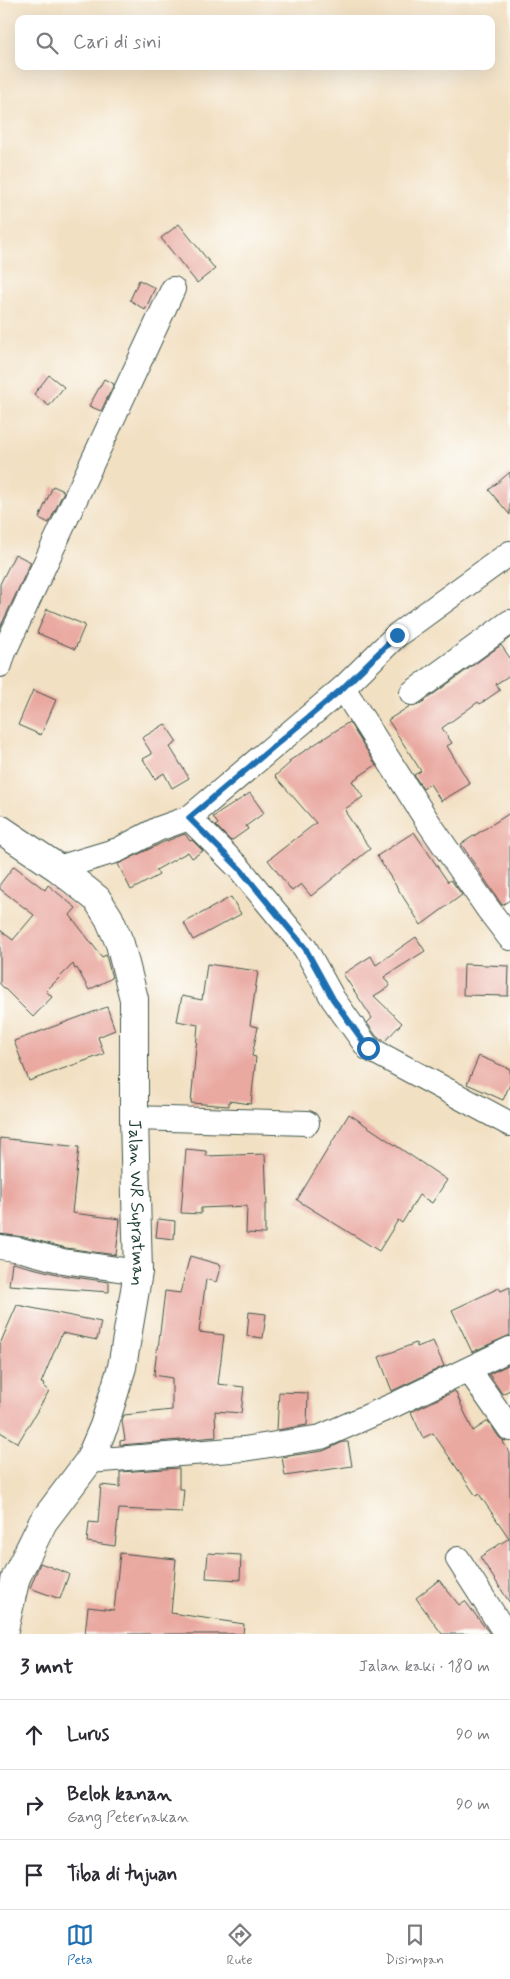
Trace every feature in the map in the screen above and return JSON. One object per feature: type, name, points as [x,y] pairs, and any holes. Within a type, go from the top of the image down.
[{"type":"highway","name":"Jalan WR Supratman","points":[[0,829],[58,868],[97,899],[110,918],[120,944],[134,999],[134,1118],[138,1272],[122,1367],[104,1426],[89,1461],[43,1522],[16,1577],[3,1634]]},
{"type":"street","points":[[0,665],[4,652],[173,289]]},
{"type":"street","points":[[58,868],[118,850],[158,829],[189,818],[343,688],[397,635],[510,553]]},
{"type":"street","points":[[412,693],[510,622]]},
{"type":"street","points":[[343,688],[426,819],[510,938]]},
{"type":"street","points":[[189,818],[240,869],[305,948],[333,999],[368,1048],[510,1124]]},
{"type":"street","points":[[134,1118],[308,1123]]},
{"type":"street","points":[[0,1246],[63,1261],[138,1272]]},
{"type":"street","points":[[89,1461],[244,1449],[321,1437],[470,1370],[510,1349]]},
{"type":"street","points":[[470,1370],[510,1429]]},
{"type":"street","points":[[458,1559],[506,1634]]},
{"type":"building","points":[[179,224],[215,269],[197,283],[161,238]]},
{"type":"building","points":[[139,280],[155,288],[145,310],[130,300]]},
{"type":"building","points":[[49,375],[64,387],[49,406],[34,394]]},
{"type":"building","points":[[104,379],[114,384],[101,411],[89,406]]},
{"type":"building","points":[[510,472],[510,515],[489,490]]},
{"type":"building","points":[[53,486],[64,491],[49,523],[39,518]]},
{"type":"building","points":[[15,554],[31,562],[0,628],[0,584]]},
{"type":"building","points":[[47,609],[85,625],[75,649],[37,633]]},
{"type":"building","points":[[501,645],[510,658],[510,675],[496,684],[500,690],[480,704],[478,702],[442,728],[452,743],[447,746],[470,784],[441,801],[430,784],[423,789],[414,775],[421,771],[388,720],[410,706],[420,704]]},
{"type":"building","points":[[33,690],[56,700],[41,735],[18,725]]},
{"type":"building","points":[[349,722],[376,765],[352,781],[363,797],[345,809],[370,849],[311,896],[301,884],[292,891],[268,860],[316,823],[275,776],[290,763],[289,761]]},
{"type":"building","points":[[165,724],[177,742],[170,747],[189,778],[172,788],[164,773],[155,779],[143,759],[152,754],[142,738]]},
{"type":"building","points":[[250,793],[264,813],[246,826],[248,829],[231,841],[216,826],[218,824],[213,817]]},
{"type":"building","points":[[510,813],[510,900],[502,905],[461,844]]},
{"type":"building","points":[[414,832],[448,882],[451,880],[462,895],[421,925],[377,856]]},
{"type":"building","points":[[185,834],[190,841],[192,840],[203,851],[192,858],[188,852],[156,870],[159,875],[131,890],[118,864]]},
{"type":"building","points":[[14,866],[45,890],[48,885],[76,908],[70,915],[102,957],[106,955],[112,978],[89,990],[73,964],[46,991],[52,997],[33,1017],[0,984],[0,930],[13,940],[34,915],[0,889],[0,884]]},
{"type":"building","points":[[231,897],[241,914],[193,940],[184,923]]},
{"type":"building","points":[[416,937],[425,951],[384,977],[390,986],[374,996],[402,1023],[385,1041],[377,1037],[367,1023],[372,1018],[343,974],[371,956],[376,965]]},
{"type":"building","points":[[207,964],[258,971],[250,1025],[258,1027],[252,1056],[256,1057],[251,1104],[229,1101],[229,1106],[191,1103],[198,1025],[177,1021],[182,996],[202,1000]]},
{"type":"building","points":[[464,964],[509,966],[508,996],[463,995]]},
{"type":"building","points":[[107,1007],[115,1030],[98,1037],[104,1054],[29,1081],[14,1041]]},
{"type":"building","points":[[479,1056],[510,1069],[510,1084],[503,1100],[467,1084]]},
{"type":"building","points":[[349,1114],[447,1180],[432,1203],[419,1195],[402,1223],[398,1220],[379,1251],[297,1200]]},
{"type":"building","points":[[0,1138],[79,1147],[72,1213],[120,1219],[116,1255],[66,1248],[24,1237],[0,1234]]},
{"type":"building","points":[[186,1149],[206,1151],[206,1156],[265,1154],[267,1205],[265,1205],[265,1234],[246,1233],[247,1206],[201,1208],[201,1214],[181,1213]]},
{"type":"building","points":[[158,1219],[175,1221],[174,1239],[156,1237]]},
{"type":"building","points":[[190,1256],[221,1265],[216,1282],[206,1279],[199,1332],[224,1335],[218,1384],[244,1387],[241,1413],[215,1411],[216,1437],[120,1445],[120,1441],[125,1440],[122,1421],[124,1415],[172,1410],[172,1378],[154,1375],[157,1349],[165,1291],[180,1293]]},
{"type":"building","points":[[12,1263],[61,1275],[109,1282],[109,1292],[9,1285]]},
{"type":"building","points":[[510,1287],[510,1335],[472,1352],[452,1310],[499,1288],[501,1291]]},
{"type":"building","points":[[17,1305],[101,1322],[97,1340],[62,1333],[41,1383],[49,1391],[18,1443],[0,1432],[0,1344]]},
{"type":"building","points":[[249,1312],[266,1314],[263,1338],[247,1336]]},
{"type":"building","points":[[433,1341],[444,1366],[392,1391],[379,1357],[416,1343],[417,1347]]},
{"type":"building","points":[[510,1364],[510,1390],[502,1394],[489,1374]]},
{"type":"building","points":[[455,1391],[473,1431],[488,1421],[504,1441],[510,1453],[510,1603],[480,1557],[509,1538],[479,1494],[476,1496],[433,1433],[423,1438],[411,1412]]},
{"type":"building","points":[[279,1392],[308,1393],[307,1425],[277,1430]]},
{"type":"building","points":[[343,1442],[348,1442],[352,1466],[285,1476],[282,1457],[323,1451]]},
{"type":"building","points":[[179,1468],[179,1489],[184,1489],[182,1512],[119,1509],[115,1546],[87,1542],[89,1522],[98,1523],[101,1485],[120,1487],[120,1472]]},
{"type":"building","points":[[120,1553],[176,1559],[171,1613],[244,1624],[243,1634],[85,1634],[88,1607],[114,1610]]},
{"type":"building","points":[[208,1553],[241,1555],[240,1580],[206,1578]]},
{"type":"building","points":[[40,1563],[69,1574],[60,1599],[30,1588]]},
{"type":"building","points":[[439,1580],[459,1605],[465,1601],[490,1634],[442,1634],[416,1598]]},
{"type":"route","points":[[368,1048],[333,999],[305,948],[240,869],[189,818],[343,688],[397,635]]}]
